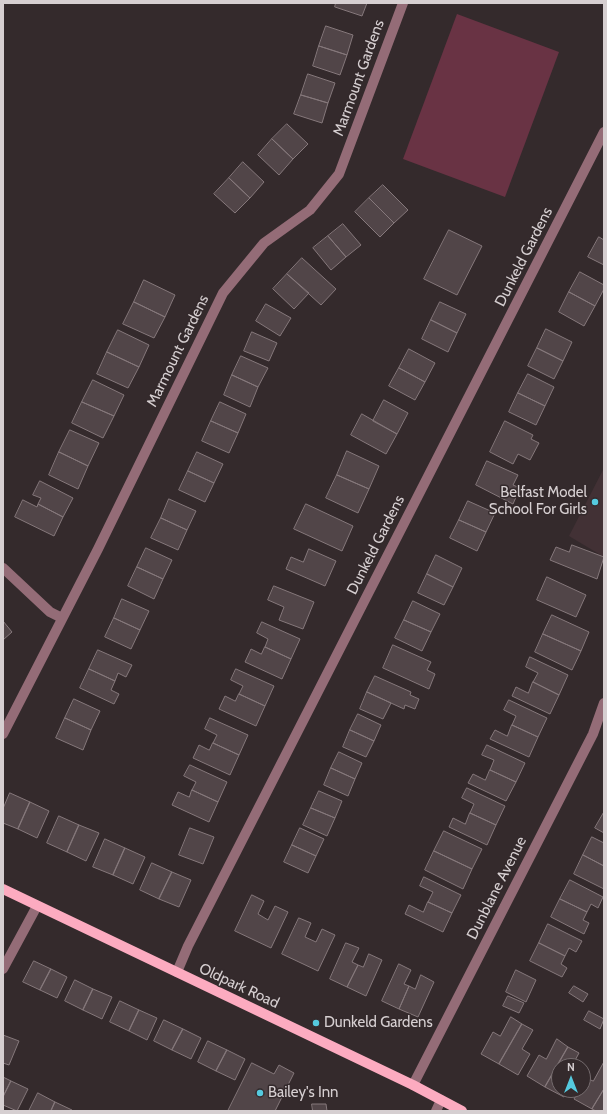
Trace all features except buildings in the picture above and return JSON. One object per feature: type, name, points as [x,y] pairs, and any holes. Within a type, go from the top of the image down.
[{"type":"main road","name":"Oldpark Road","points":[[3,889],[414,1085],[462,1111]]},
{"type":"street","name":"Marmount Gardens","points":[[3,734],[98,549],[223,293],[264,243],[310,210],[339,174],[403,3]]},
{"type":"street","name":"Dunkeld Gardens","points":[[177,972],[192,939],[604,132]]},
{"type":"street","points":[[3,568],[50,612],[62,618]]},
{"type":"street","name":"Dunblane Avenue","points":[[414,1085],[593,734],[604,703]]},
{"type":"street","points":[[3,970],[36,906]]},
{"type":"street","points":[[436,1111],[441,1100]]},
{"type":"shaded area","points":[[457,14],[559,52],[505,197],[403,159]]},
{"type":"shaded area","name":"Belfast Model School For Girls","points":[[604,468],[604,557],[569,536]]},
{"type":"place","name":"Belfast Model School For Girls","points":[[595,502]]},
{"type":"place","name":"Dunkeld Gardens","points":[[316,1023]]},
{"type":"place","name":"Bailey's Inn","points":[[260,1093]]}]
